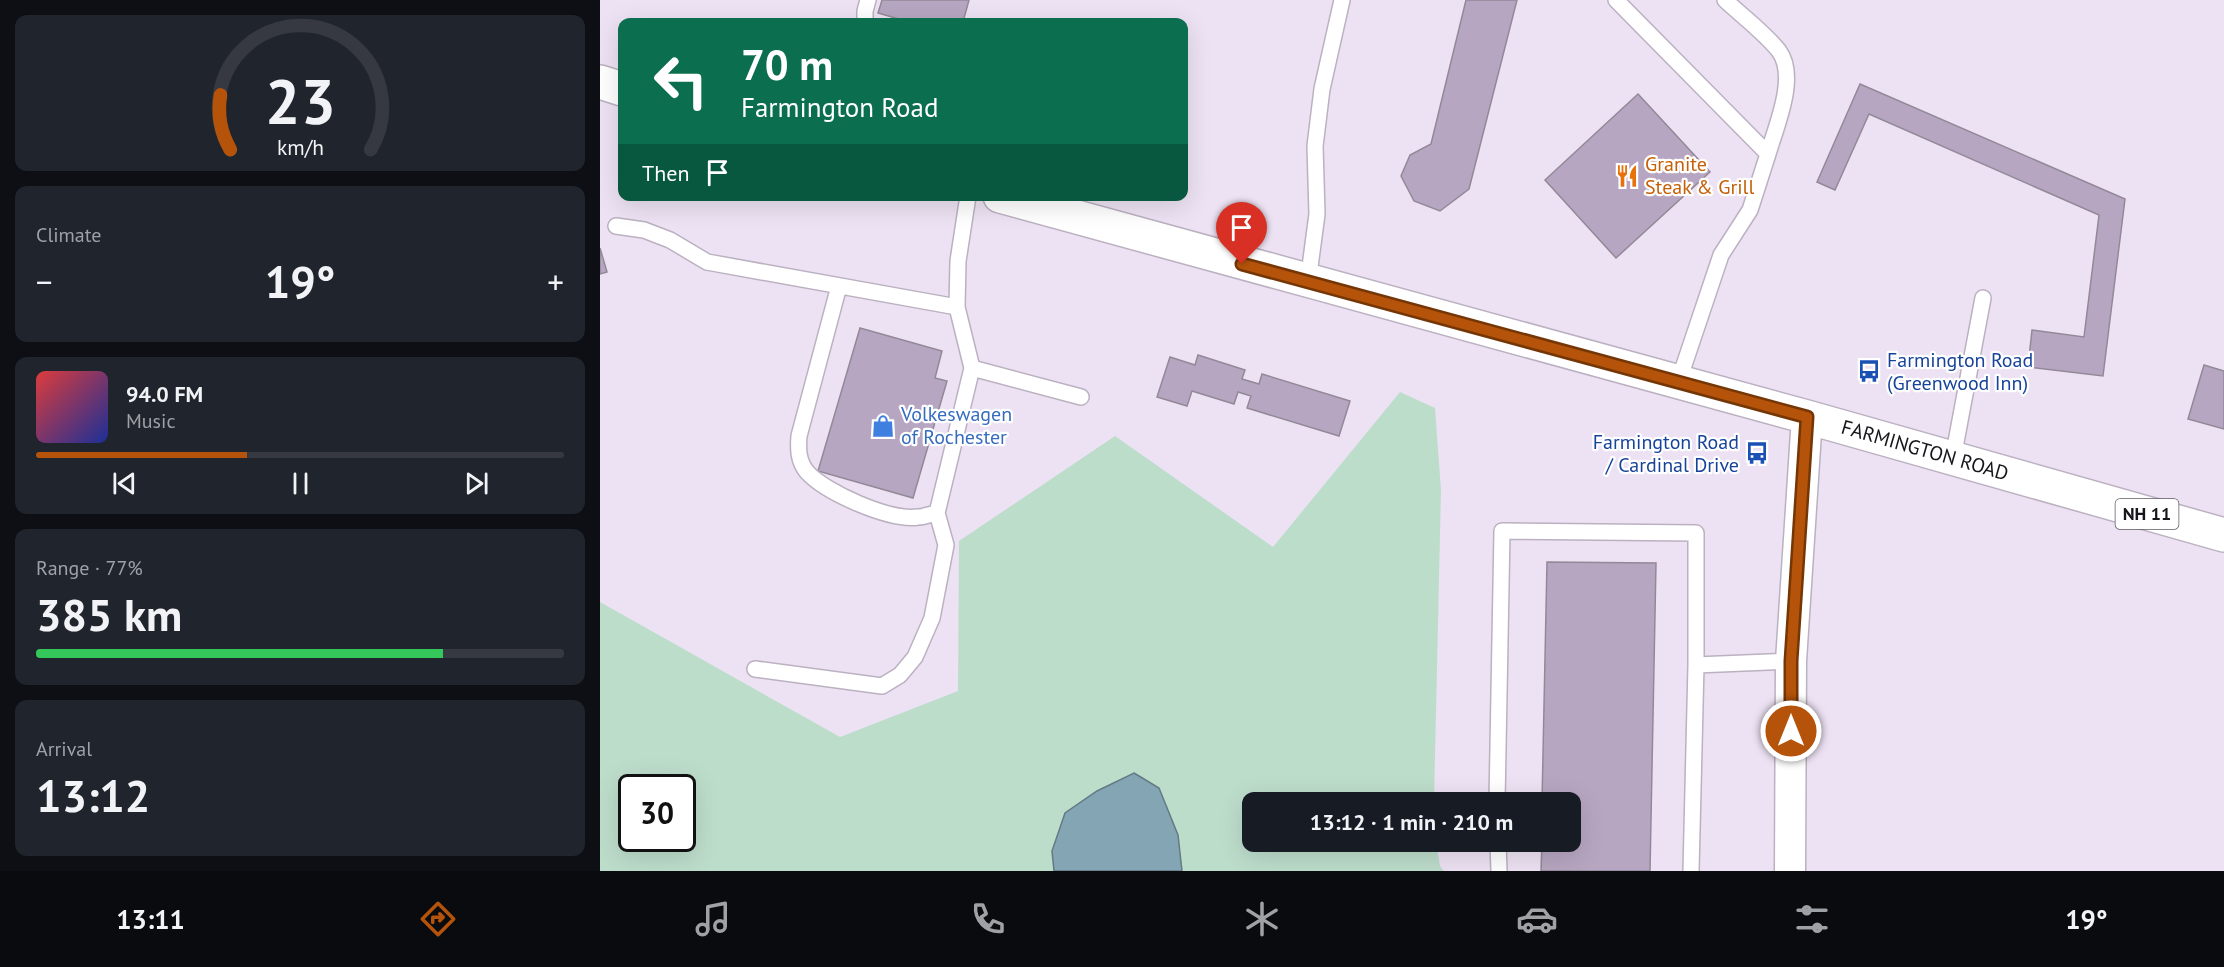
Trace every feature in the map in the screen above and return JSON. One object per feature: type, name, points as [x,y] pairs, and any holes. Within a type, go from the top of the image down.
[{"type":"highway","points":[[600,82],[618,88]]},
{"type":"highway","name":"FARMINGTON ROAD","points":[[1018,201],[1807,417],[2224,536]]},
{"type":"street","points":[[1790,871],[1791,661],[1807,417]]},
{"type":"lane","points":[[865,18],[868,0]]},
{"type":"lane","points":[[1308,282],[1317,214],[1315,146],[1322,89],[1342,0]]},
{"type":"lane","points":[[1616,0],[1768,154]]},
{"type":"lane","points":[[1678,383],[1721,255],[1750,210],[1787,89],[1787,70],[1780,52],[1725,0]]},
{"type":"lane","points":[[755,669],[882,686],[900,675],[915,657],[932,618],[946,545],[937,513],[972,368],[957,307],[958,261],[967,201]]},
{"type":"lane","points":[[616,226],[644,230],[670,240],[707,262],[957,307]]},
{"type":"lane","points":[[839,286],[799,436],[798,452],[806,470],[824,487],[846,499],[917,518],[937,513]]},
{"type":"lane","points":[[1953,458],[1983,298]]},
{"type":"lane","points":[[972,368],[1081,397]]},
{"type":"lane","points":[[1497,792],[1502,531],[1696,533],[1696,665],[1691,871]]},
{"type":"lane","points":[[1696,665],[1791,661]]},
{"type":"lane","points":[[1498,852],[1499,871]]},
{"type":"green space","points":[[1400,392],[1435,408],[1441,490],[1434,792],[1242,792],[1242,852],[1438,852],[1440,866],[1444,871],[600,871],[600,602],[840,737],[958,691],[959,541],[1115,436],[1273,547]]},
{"type":"water","points":[[1134,773],[1159,788],[1178,835],[1182,871],[1054,871],[1052,851],[1065,813],[1097,791]]},
{"type":"building","points":[[882,0],[969,0],[964,18],[895,18],[878,13]]},
{"type":"building","points":[[1466,0],[1517,0],[1469,189],[1440,211],[1414,201],[1401,176],[1410,155],[1431,144]]},
{"type":"building","points":[[1860,84],[2125,199],[2103,376],[2028,367],[2032,330],[2084,337],[2099,215],[1869,114],[1835,190],[1817,182]]},
{"type":"building","name":"Granite Steak & Grill","points":[[1638,94],[1710,172],[1616,258],[1545,180]]},
{"type":"building","points":[[600,248],[607,272],[600,274]]},
{"type":"building","name":"Volkeswagen of Rochester","points":[[860,328],[942,351],[935,378],[947,381],[913,498],[818,471]]},
{"type":"building","points":[[1198,355],[1245,370],[1242,379],[1259,384],[1262,374],[1350,401],[1339,436],[1247,408],[1251,396],[1238,392],[1234,404],[1192,391],[1187,406],[1157,397],[1170,357],[1195,365]]},
{"type":"building","points":[[2204,365],[2224,371],[2224,429],[2188,419]]},
{"type":"building","points":[[1547,562],[1656,563],[1650,871],[1541,871],[1542,852],[1581,852],[1581,792],[1542,792]]},
{"type":"place","name":"Granite Steak & Grill","points":[[1627,176]]},
{"type":"place","name":"Farmington Road (Greenwood Inn)","points":[[1869,371]]},
{"type":"place","name":"Volkeswagen of Rochester","points":[[883,426]]},
{"type":"place","name":"Farmington Road / Cardinal Drive","points":[[1757,453]]},
{"type":"route","points":[[1242,264],[1807,417],[1791,661],[1791,731]]}]
